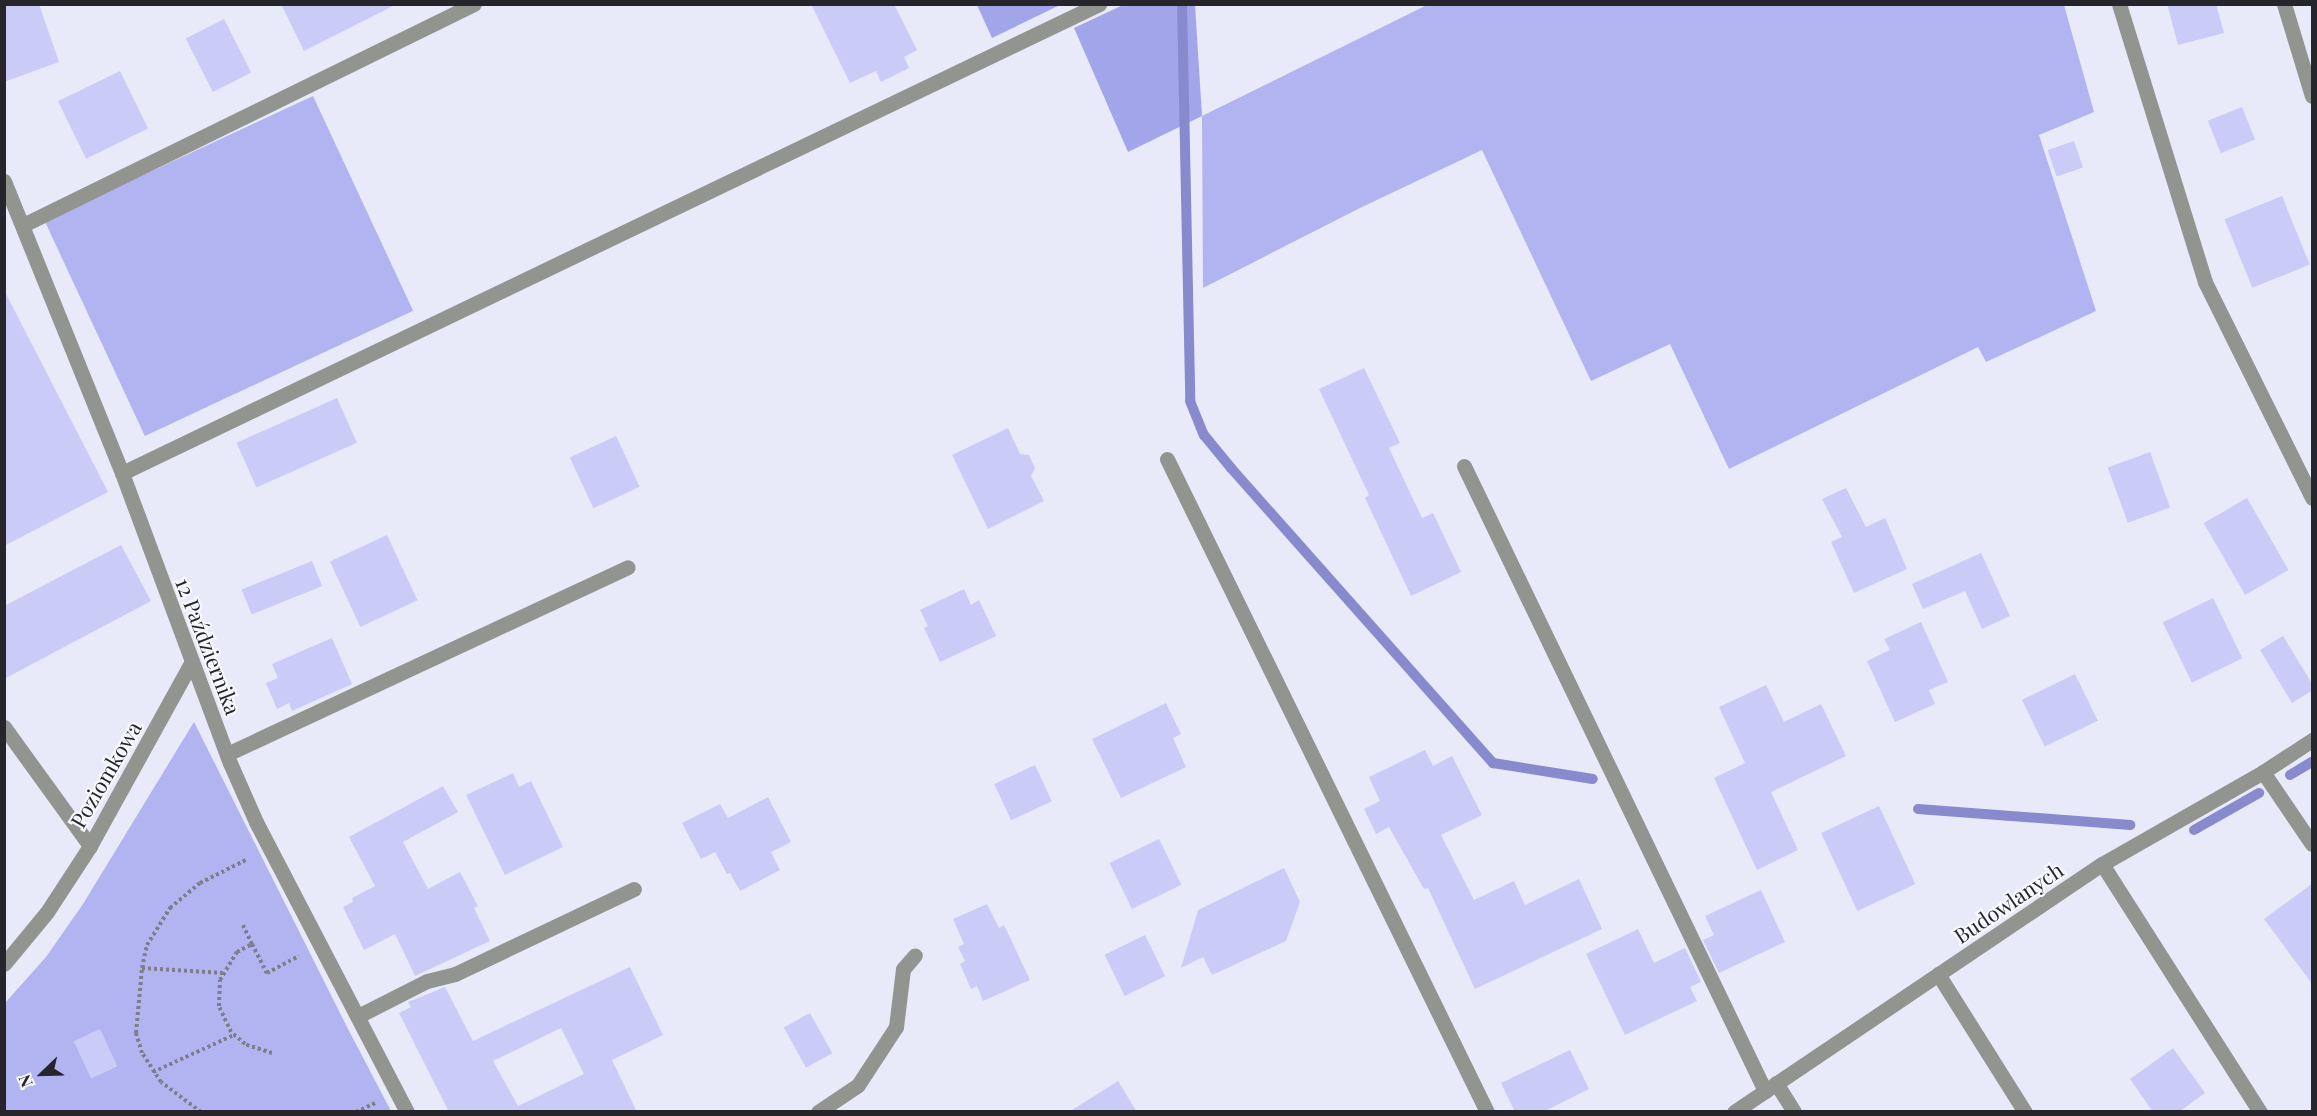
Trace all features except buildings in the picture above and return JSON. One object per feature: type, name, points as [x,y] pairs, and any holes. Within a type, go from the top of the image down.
[{"type":"street","points":[[23,225],[474,4]]},
{"type":"street","points":[[122,473],[1099,4]]},
{"type":"street","points":[[2119,4],[2205,282],[2313,498]]},
{"type":"street","points":[[2284,4],[2313,96]]},
{"type":"street","name":"12 Października","points":[[4,181],[122,473],[227,754],[256,822],[407,1112]]},
{"type":"street","points":[[1167,459],[1487,1112]]},
{"type":"street","points":[[1464,466],[1770,1087],[1794,1112]]},
{"type":"street","points":[[227,754],[628,567]]},
{"type":"street","name":"Poziomkowa","points":[[4,727],[90,846],[192,661]]},
{"type":"street","name":"Budowlanych","points":[[1734,1112],[2102,864],[2263,772],[2313,740]]},
{"type":"street","points":[[2263,772],[2313,844]]},
{"type":"street","points":[[4,964],[46,912],[90,846]]},
{"type":"street","points":[[2102,864],[2260,1112]]},
{"type":"street","points":[[358,1016],[427,981],[455,974],[634,889]]},
{"type":"street","points":[[818,1112],[858,1085],[896,1028],[903,969],[915,955]]},
{"type":"street","points":[[1938,974],[2025,1112]]},
{"type":"path","points":[[201,1112],[171,1091],[146,1062],[136,1033],[142,968],[147,945],[170,908],[200,883],[251,857]]},
{"type":"path","points":[[243,925],[267,973],[302,954]]},
{"type":"path","points":[[252,944],[237,952],[223,973],[219,986],[219,1006],[234,1035],[245,1044],[272,1053]]},
{"type":"path","points":[[142,968],[223,973]]},
{"type":"path","points":[[153,1072],[234,1035]]},
{"type":"path","points":[[356,1112],[379,1101]]},
{"type":"shaded area","points":[[1429,4],[2064,5],[2094,112],[2039,135],[2096,311],[1986,362],[1978,347],[1729,469],[1670,344],[1591,381],[1482,150],[1360,208],[1203,288],[1202,116]]},
{"type":"shaded area","points":[[977,5],[1060,5],[992,38]]},
{"type":"shaded area","points":[[1123,5],[1195,5],[1202,116],[1128,152],[1074,28]]},
{"type":"shaded area","points":[[313,96],[413,311],[145,436],[45,221]]},
{"type":"shaded area","points":[[194,722],[391,1111],[5,1112],[5,1003],[46,957],[83,904]]},
{"type":"waterway","points":[[1182,4],[1190,401],[1204,435],[1493,763],[1593,779]]},
{"type":"waterway","points":[[2290,775],[2312,762]]},
{"type":"waterway","points":[[2194,830],[2259,793]]},
{"type":"waterway","points":[[1918,809],[2130,825]]}]
